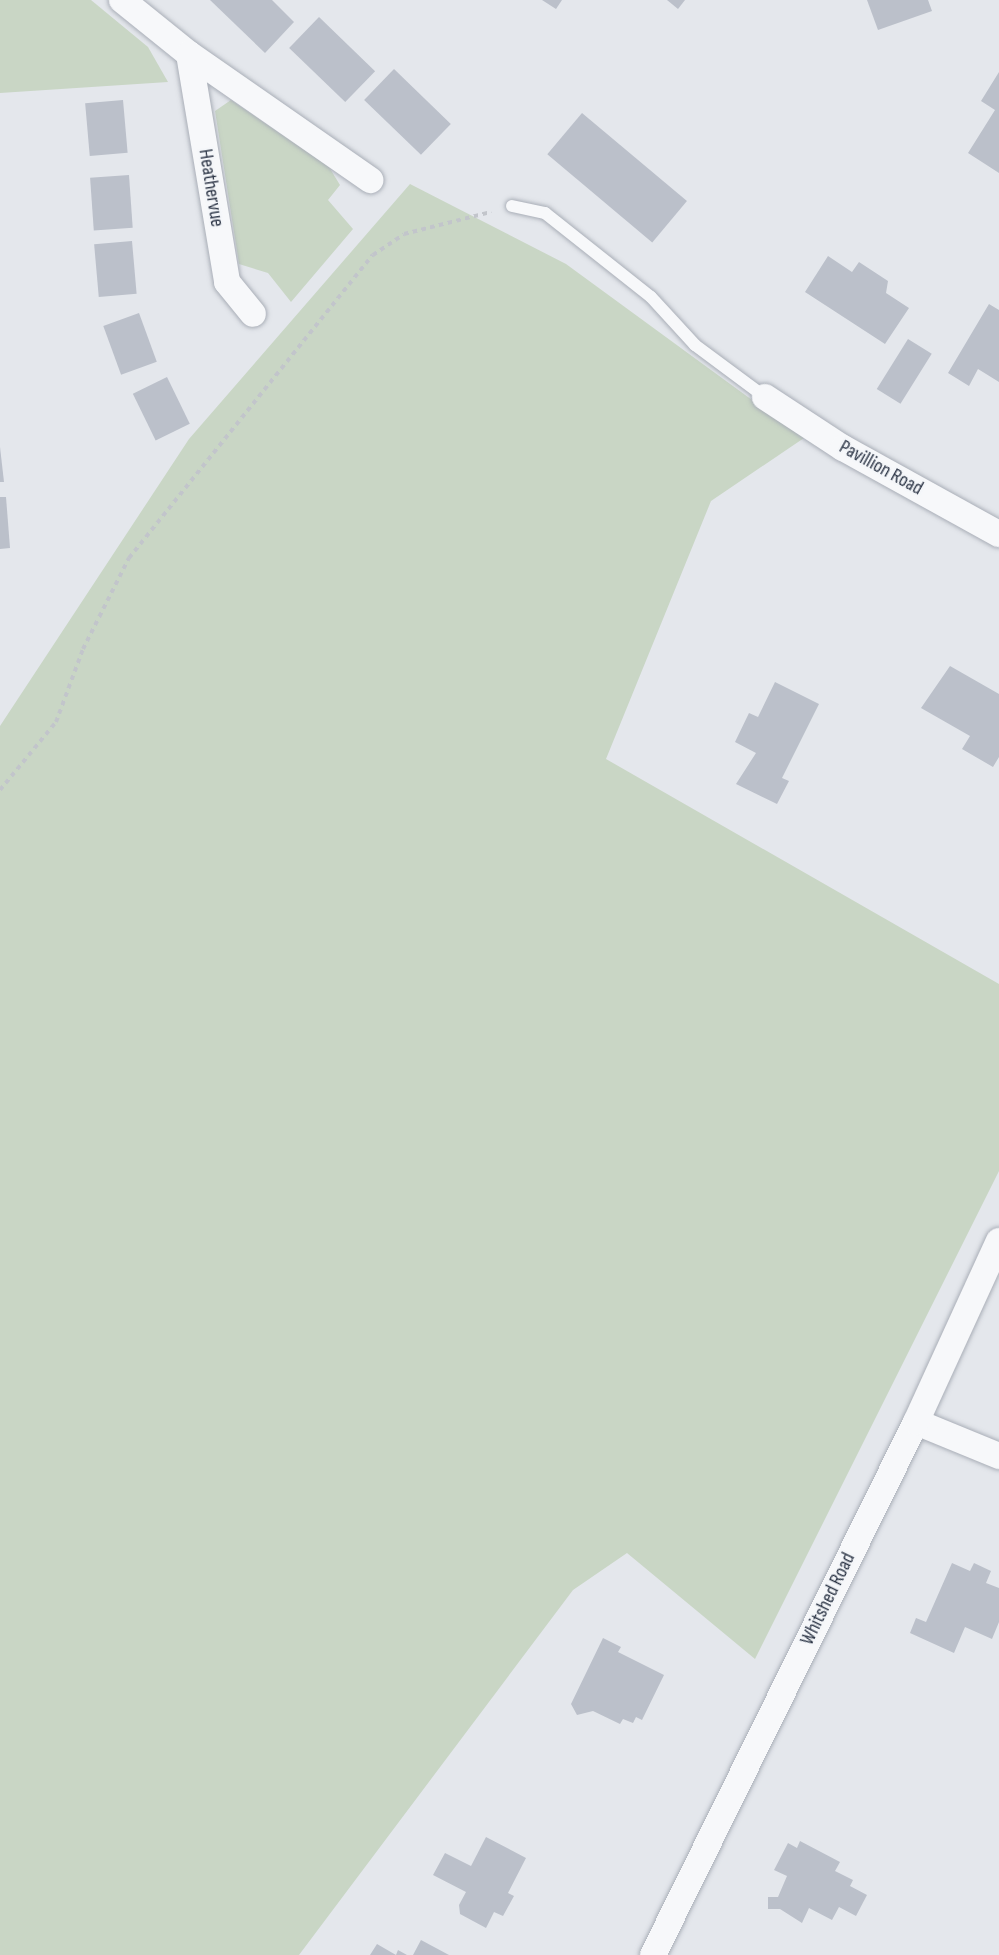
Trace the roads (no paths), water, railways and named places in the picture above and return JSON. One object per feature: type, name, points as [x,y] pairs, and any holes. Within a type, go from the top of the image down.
[{"type":"street","points":[[122,0],[189,54],[370,180]]},
{"type":"street","name":"Heathervue","points":[[189,54],[227,282],[253,314]]},
{"type":"street","name":"Pavillion Road","points":[[765,397],[843,448],[999,534]]},
{"type":"street","name":"Whitshed Road","points":[[653,1955],[916,1422],[999,1241]]},
{"type":"street","points":[[916,1422],[999,1456]]},
{"type":"lane","points":[[512,206],[545,213],[651,297],[695,345],[765,397]]}]
